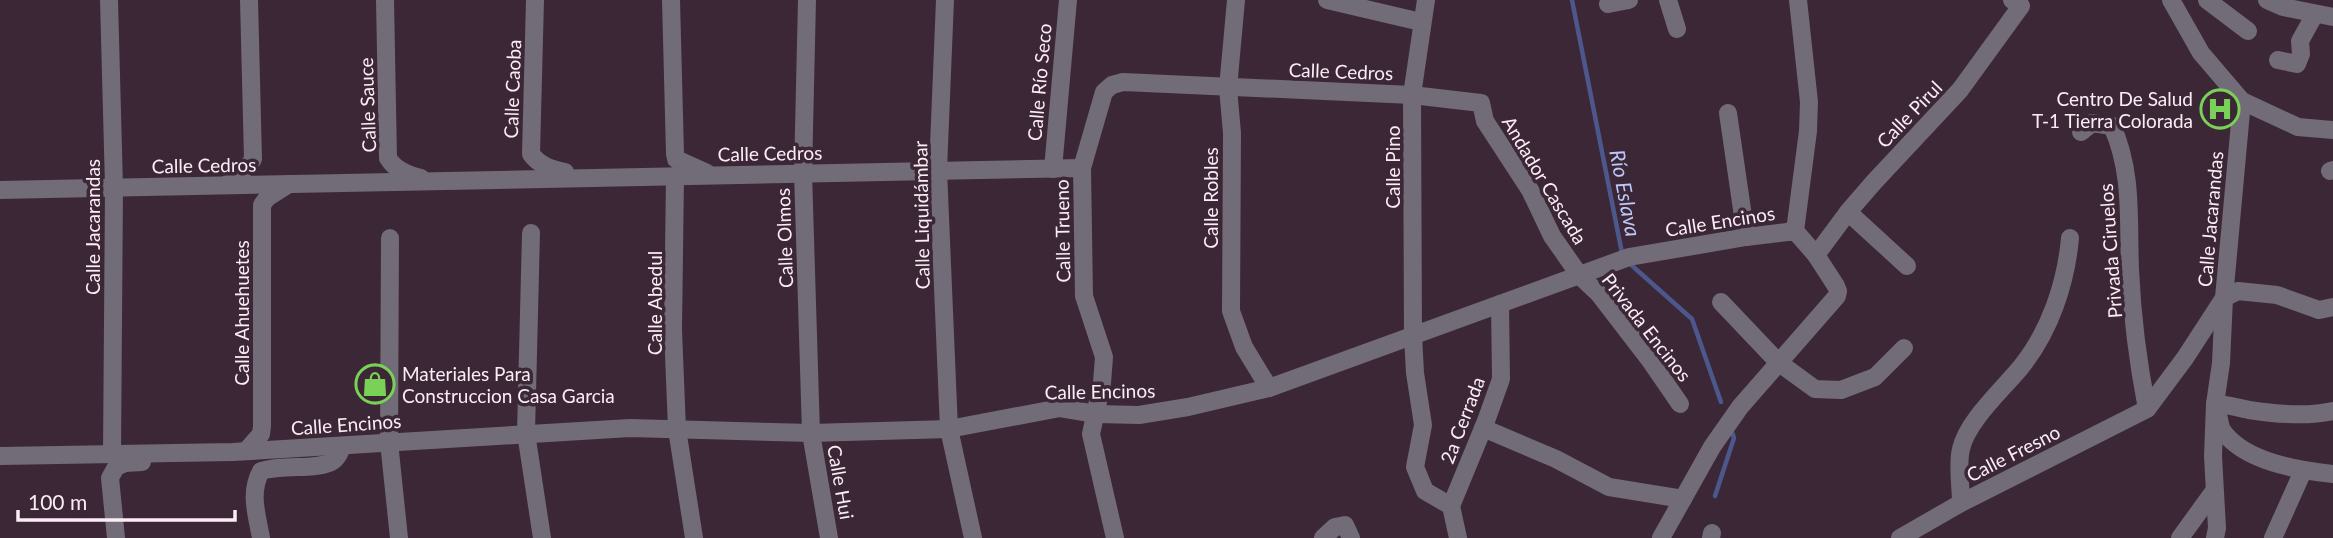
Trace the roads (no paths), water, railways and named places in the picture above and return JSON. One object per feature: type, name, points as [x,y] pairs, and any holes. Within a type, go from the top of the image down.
[{"type":"street","name":"Calle Jacarandas","points":[[109,0],[114,187],[112,453]]},
{"type":"street","points":[[227,185],[246,169],[253,159],[249,0]]},
{"type":"street","name":"Calle Sauce","points":[[385,0],[388,158],[404,172],[431,181]]},
{"type":"street","name":"Calle Caoba","points":[[536,0],[531,154],[547,168],[593,177]]},
{"type":"street","points":[[671,0],[676,159],[711,175]]},
{"type":"street","name":"Calle Olmos","points":[[807,0],[803,173],[811,433]]},
{"type":"street","name":"Calle Liquidámbar","points":[[945,0],[938,170],[949,429],[973,538]]},
{"type":"street","name":"Calle Río Seco","points":[[1053,169],[1068,0]]},
{"type":"street","name":"Calle Robles","points":[[1236,0],[1228,88],[1231,133],[1231,311],[1244,347],[1269,388]]},
{"type":"street","points":[[1327,0],[1421,22]]},
{"type":"street","name":"Calle Pino","points":[[1426,0],[1412,95],[1413,335],[1415,373],[1423,425],[1415,467],[1425,491],[1451,506]]},
{"type":"street","points":[[1608,4],[1629,0]]},
{"type":"street","points":[[1668,0],[1677,29]]},
{"type":"street","points":[[1795,231],[1808,131],[1809,102],[1798,0]]},
{"type":"street","name":"Calle Pirul","points":[[1816,254],[1848,212],[1960,90],[2021,6],[2012,0]]},
{"type":"street","points":[[2171,0],[2201,53],[2242,101],[2298,127],[2333,130]]},
{"type":"street","points":[[2212,2],[2248,31]]},
{"type":"street","points":[[2278,2],[2324,15],[2300,41],[2301,54],[2297,64],[2278,60]]},
{"type":"street","name":"Calle Cedros","points":[[0,190],[1082,168],[1104,92],[1112,85],[1124,82],[1412,95],[1481,103]]},
{"type":"street","name":"Calle Jacarandas","points":[[2215,538],[2216,404],[2242,101]]},
{"type":"street","name":"Andador Cascada","points":[[1481,103],[1485,121],[1530,190],[1552,236],[1580,276]]},
{"type":"street","points":[[1728,113],[1746,237]]},
{"type":"street","name":"Privada Ciruelos","points":[[2081,132],[2092,123],[2112,126],[2121,146],[2127,174],[2130,270],[2147,409]]},
{"type":"street","name":"Calle Trueno","points":[[1082,168],[1084,296],[1104,357],[1102,383],[1091,434],[1115,538]]},
{"type":"street","name":"Calle Abedul","points":[[676,176],[673,330],[677,429],[694,538]]},
{"type":"street","name":"Calle Ahuehuetes","points":[[246,450],[261,434],[262,426],[262,205],[267,198],[289,184]]},
{"type":"street","points":[[1848,212],[1908,266]]},
{"type":"street","name":"Calle Encinos","points":[[0,456],[342,446],[630,428],[811,433],[949,429],[1060,408],[1096,414],[1139,415],[1188,407],[1269,388],[1624,259],[1795,231],[1816,254],[1836,286],[1837,296],[1740,407],[1712,447],[1661,538]]},
{"type":"street","points":[[531,233],[526,433],[542,538]]},
{"type":"street","points":[[390,238],[390,442],[399,538]]},
{"type":"street","points":[[1961,503],[1961,449],[1971,426],[2023,364],[2037,342],[2059,295],[2070,238]]},
{"type":"street","name":"Privada Encinos","points":[[1580,276],[1599,295],[1649,359],[1680,404]]},
{"type":"street","points":[[2224,298],[2238,291],[2277,295],[2319,310],[2333,307]]},
{"type":"street","name":"Calle Jacarandas","points":[[2147,409],[2185,358],[2224,298]]},
{"type":"street","points":[[1721,302],[1778,362],[1815,389],[1840,390],[1875,377],[1904,348]]},
{"type":"street","name":"2a Cerrada","points":[[1451,506],[1501,379],[1500,304]]},
{"type":"street","points":[[2333,411],[2317,414],[2271,412],[2216,404],[2221,429],[2249,453],[2303,471],[2333,474]]},
{"type":"street","name":"Calle Fresno","points":[[1900,538],[1961,503],[2147,409]]},
{"type":"street","points":[[1483,428],[1556,459],[1609,487],[1683,499]]},
{"type":"street","name":"Calle Hui","points":[[811,433],[829,538]]},
{"type":"street","points":[[261,538],[253,493],[261,471],[274,467],[330,463],[340,455],[342,446]]},
{"type":"street","points":[[116,538],[110,478],[116,467],[125,463],[182,459],[191,452]]},
{"type":"street","points":[[67,454],[113,472]]},
{"type":"street","points":[[2273,538],[2303,471]]},
{"type":"street","points":[[2180,538],[2214,491]]},
{"type":"street","points":[[1451,506],[1458,538]]},
{"type":"street","points":[[1323,538],[1335,527],[1348,532]]},
{"type":"waterway","name":"Río Eslava","points":[[1572,0],[1622,253]]},
{"type":"waterway","name":"Río Eslava","points":[[1629,263],[1692,319],[1721,402]]},
{"type":"waterway","name":"Río Eslava","points":[[1715,496],[1734,438],[1731,429]]},
{"type":"place","name":"Centro De Salud T-1 Tierra Colorada","points":[[2220,109]]},
{"type":"place","name":"Materiales Para Construccion Casa Garcia","points":[[375,384]]}]
